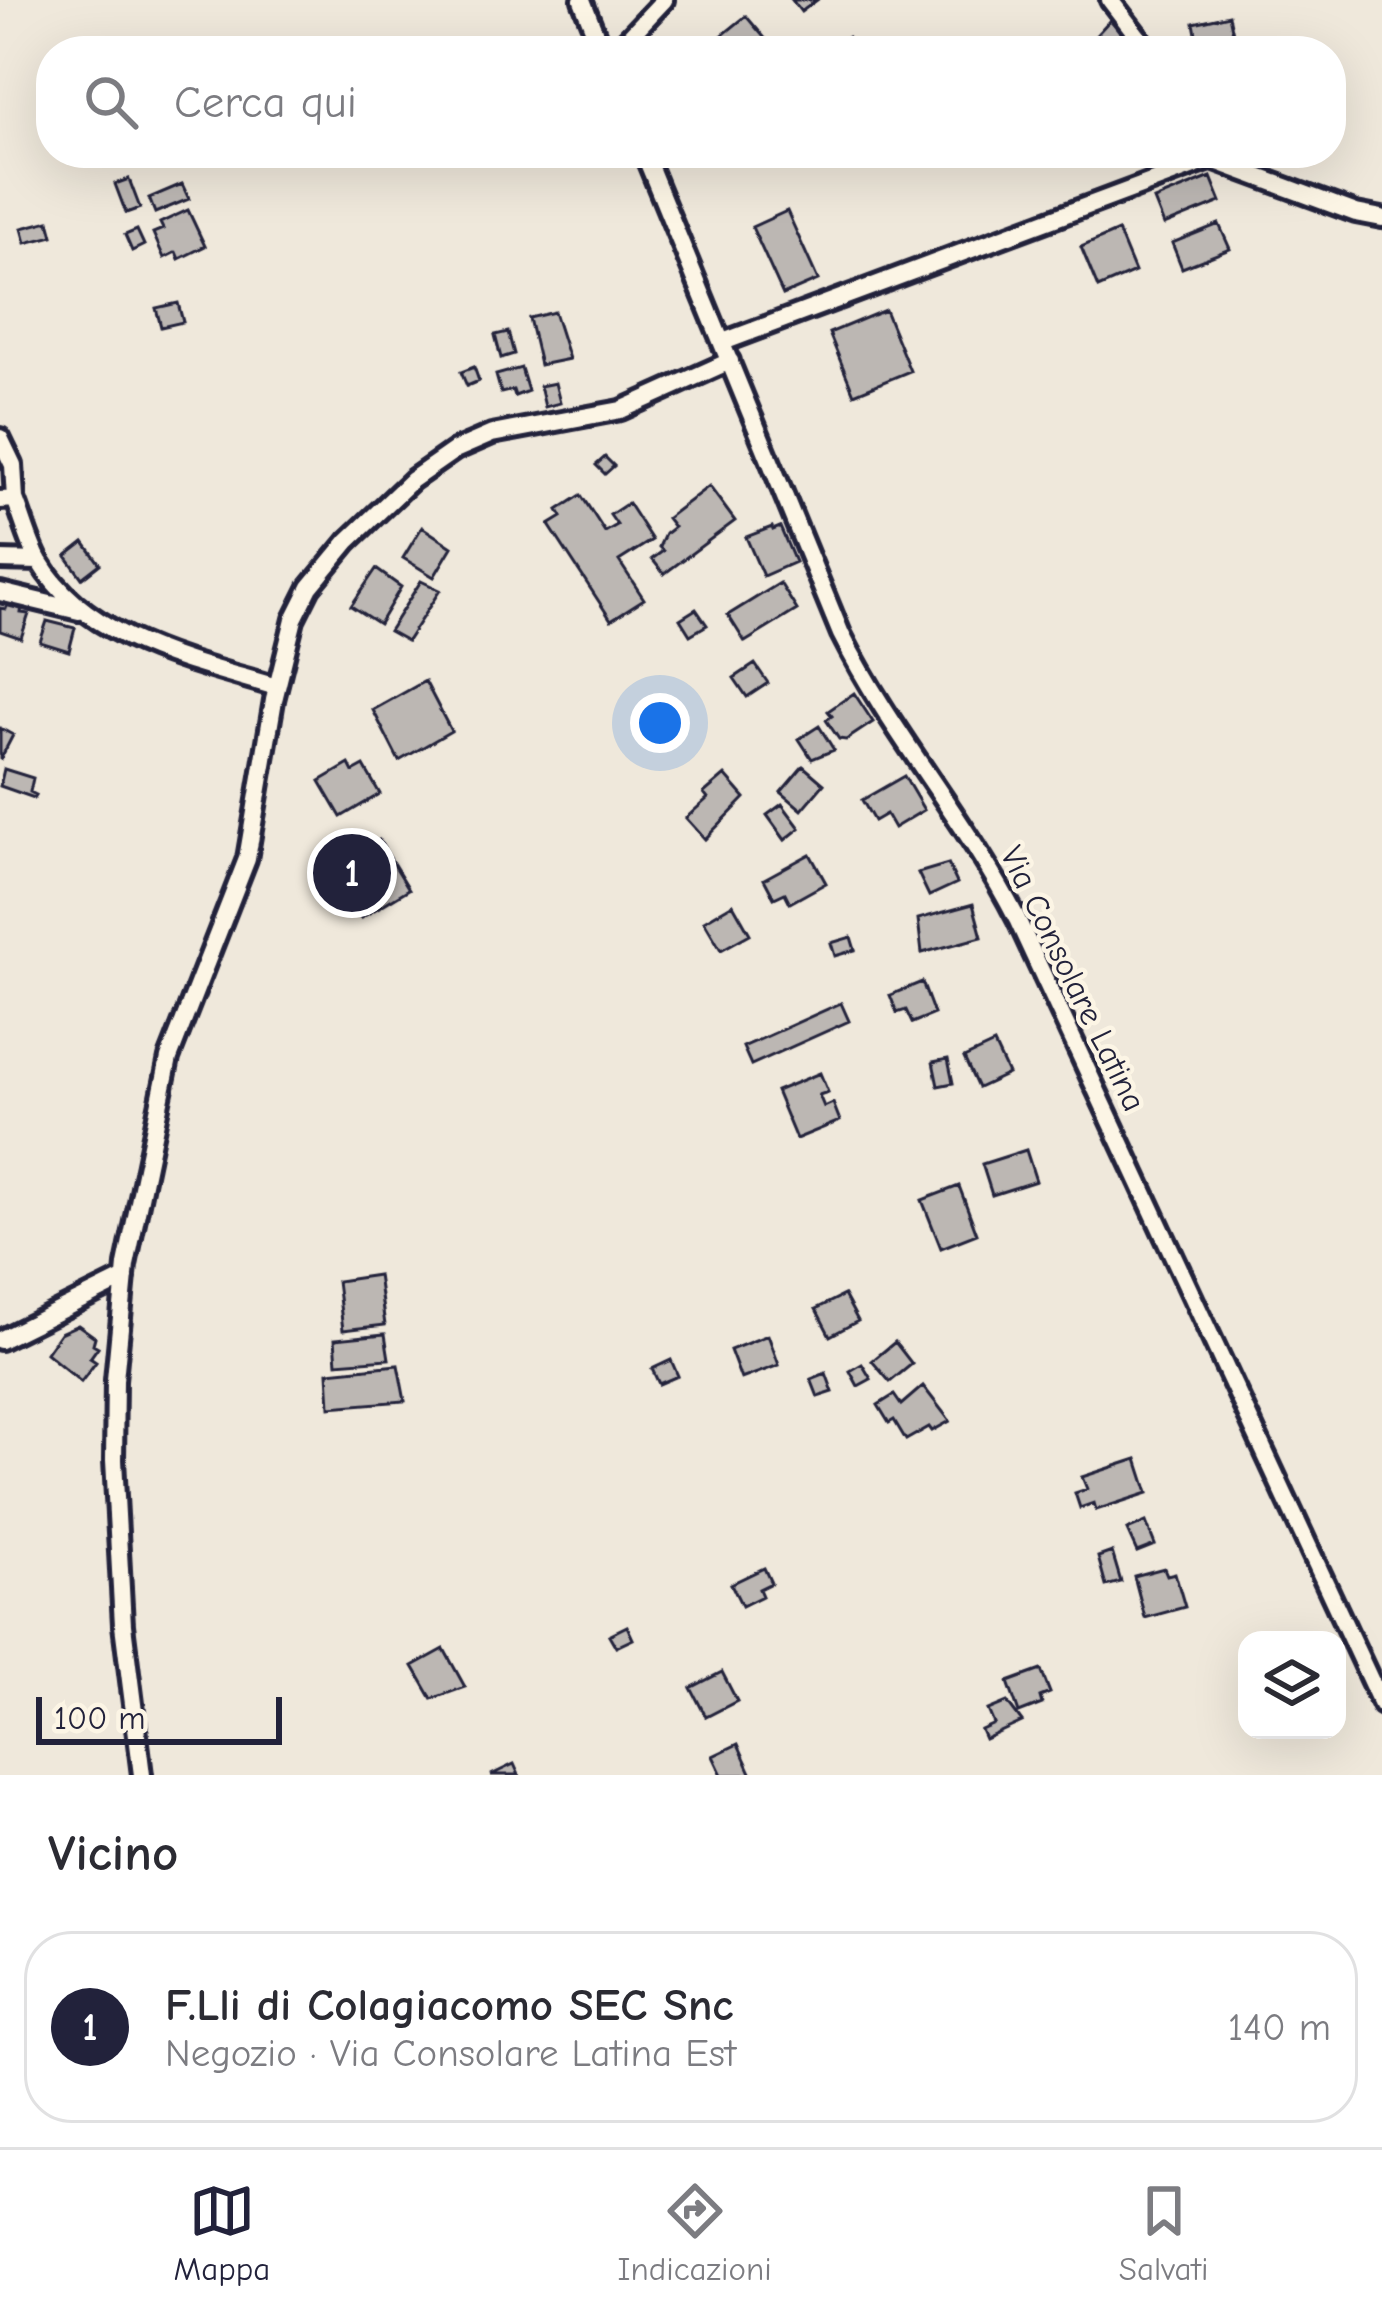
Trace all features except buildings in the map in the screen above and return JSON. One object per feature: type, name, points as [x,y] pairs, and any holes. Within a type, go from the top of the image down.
[{"type":"street","points":[[581,0],[596,36]]},
{"type":"street","points":[[630,36],[664,0]]},
{"type":"street","points":[[1110,0],[1138,36]]},
{"type":"street","name":"Via Consolare Latina","points":[[650,168],[845,641],[1018,919],[1382,1705]]},
{"type":"street","points":[[723,342],[1172,168]]},
{"type":"street","points":[[1235,168],[1355,213],[1382,218]]},
{"type":"street","points":[[142,1775],[123,1625],[115,1478],[115,1380],[124,1278],[169,1058],[247,859],[290,628],[310,587],[348,541],[427,468],[484,437],[614,412],[730,361]]},
{"type":"street","points":[[0,438],[13,465],[8,499],[39,561],[80,611]]},
{"type":"street","points":[[0,560],[39,561]]},
{"type":"street","points":[[0,592],[80,611],[169,653],[276,687]]},
{"type":"street","points":[[0,1340],[124,1278]]},
{"type":"place","name":"F.Lli di Colagiacomo SEC Snc","points":[[352,873]]}]
